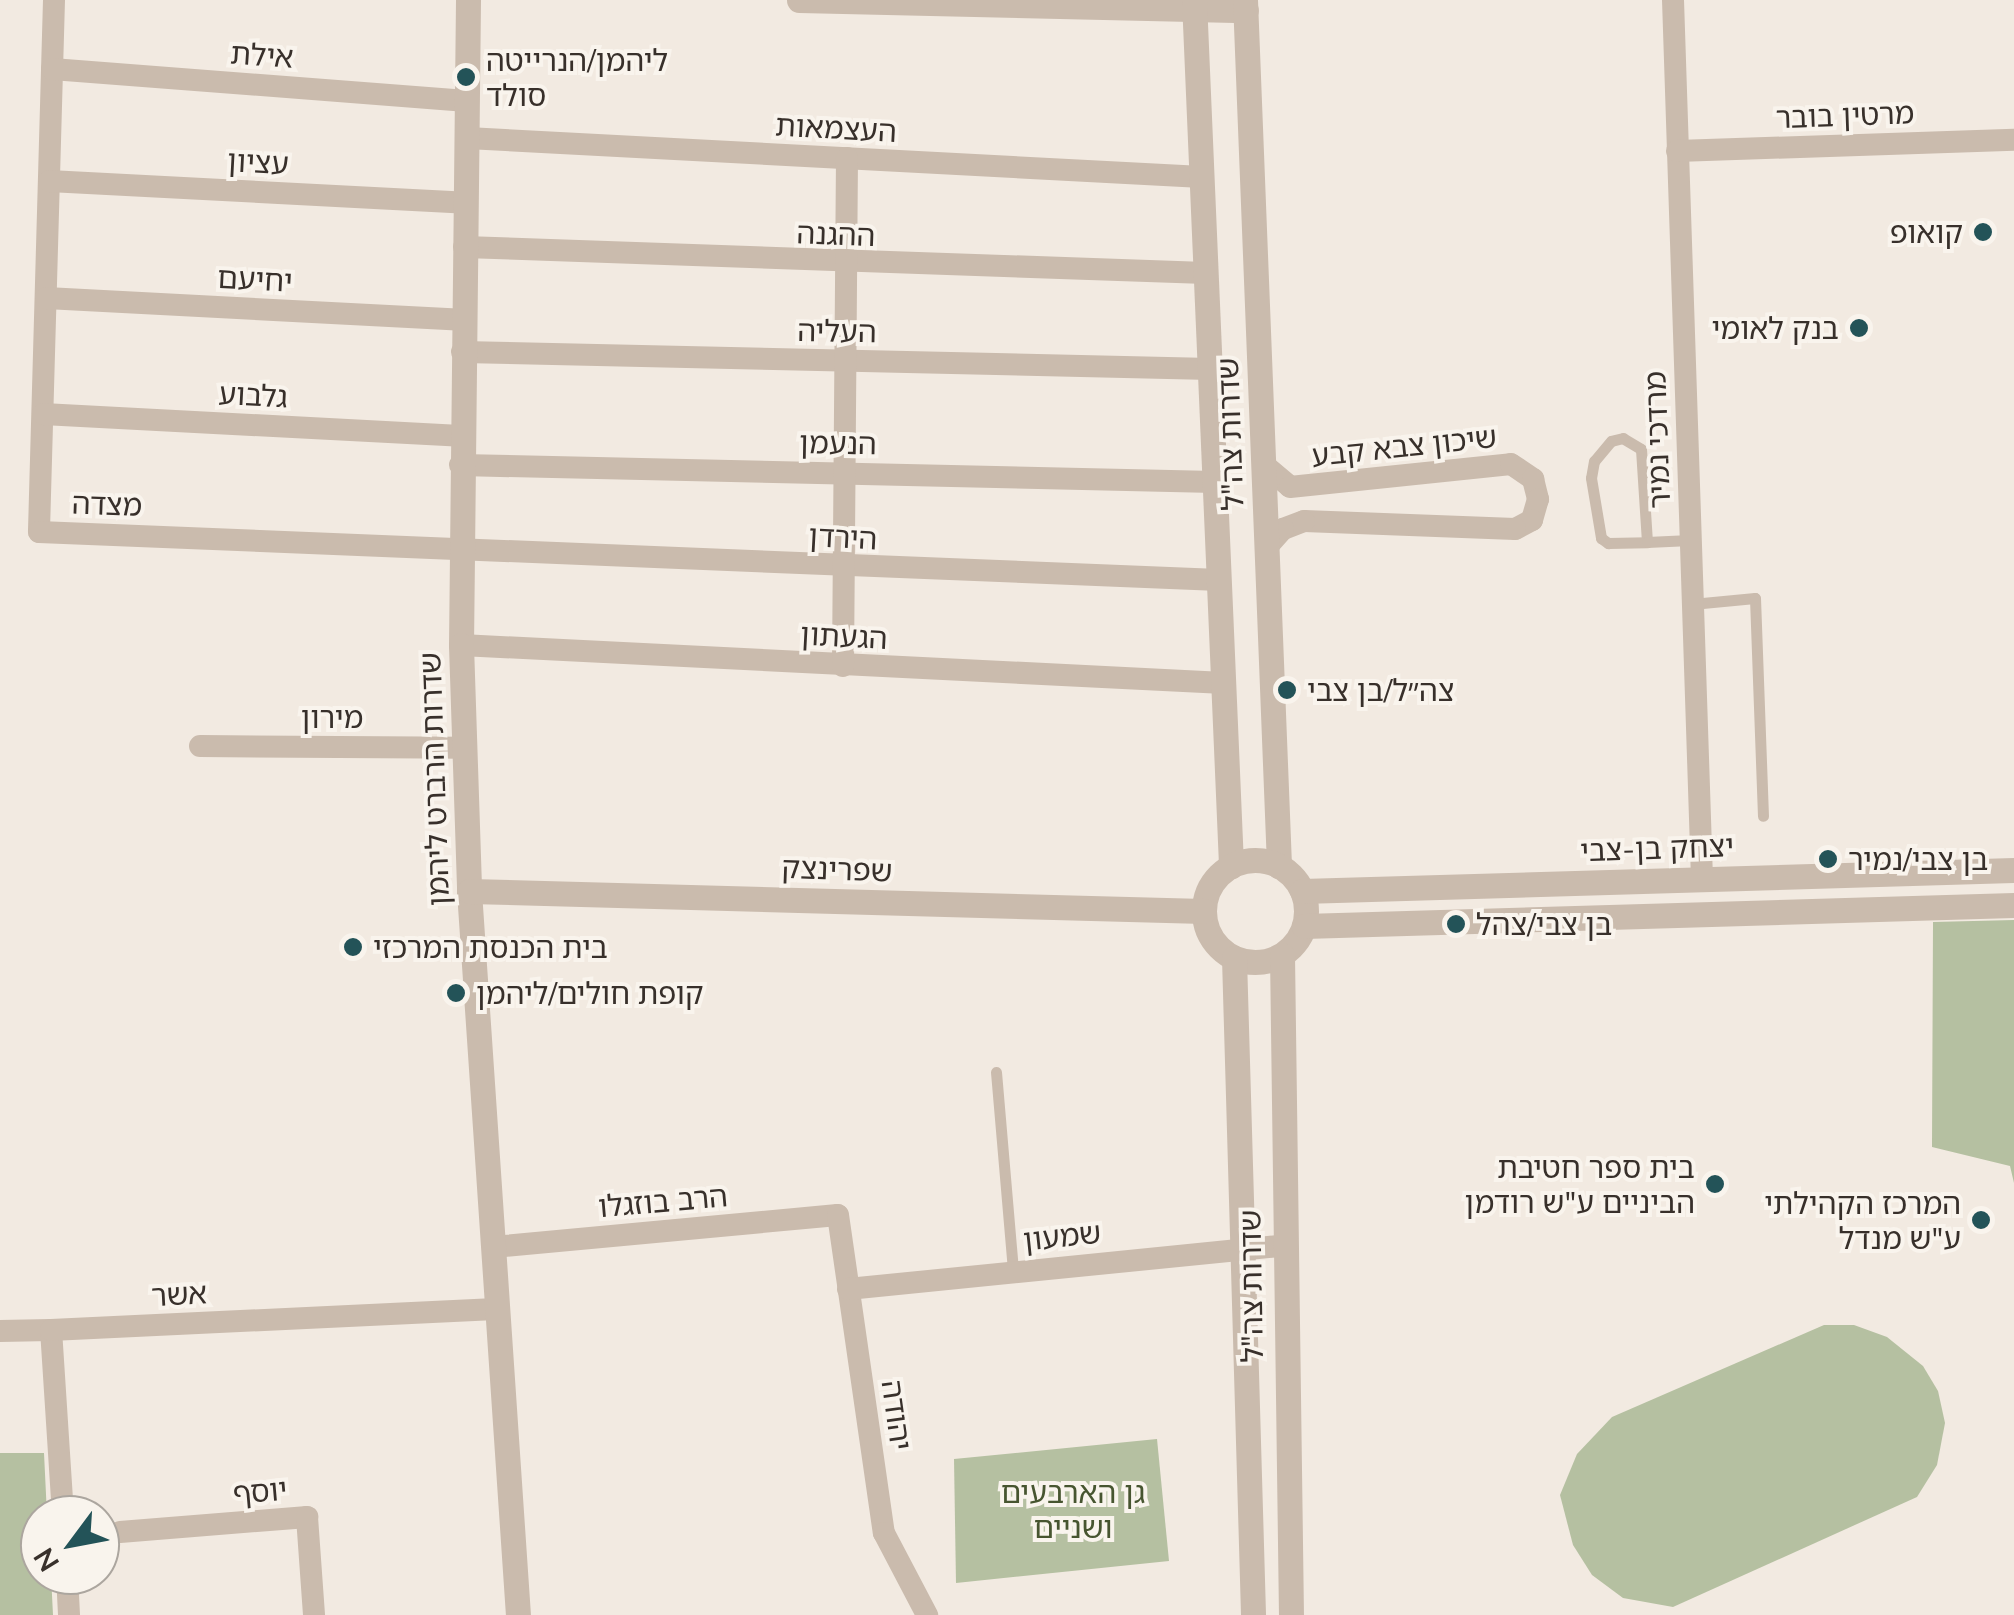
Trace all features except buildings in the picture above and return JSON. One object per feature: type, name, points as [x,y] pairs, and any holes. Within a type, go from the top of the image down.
[{"type":"street","name":"מצדה","points":[[54,0],[39,532],[465,546]]},
{"type":"street","name":"שדרות הרברט ליהמן","points":[[468,0],[460,436],[465,546],[461,646],[464,748],[469,892],[518,1615]]},
{"type":"street","points":[[799,0],[1245,5]]},
{"type":"street","name":"מרדכי נמיר","points":[[1673,0],[1702,879]]},
{"type":"street","name":"שדרות צה\"ל","points":[[1245,5],[1279,866]]},
{"type":"street","name":"שדרות צה\"ל","points":[[1195,6],[1232,866]]},
{"type":"street","name":"אילת","points":[[52,69],[467,101]]},
{"type":"street","name":"העצמאות","points":[[467,138],[1202,177]]},
{"type":"street","name":"מרטין בובר","points":[[1677,151],[2014,140]]},
{"type":"street","points":[[843,666],[847,158]]},
{"type":"street","name":"עציון","points":[[49,181],[464,203]]},
{"type":"street","name":"ההגנה","points":[[464,247],[846,265],[1206,273]]},
{"type":"street","name":"יחיעם","points":[[46,298],[461,320]]},
{"type":"street","name":"העליה","points":[[462,352],[1210,369]]},
{"type":"street","name":"גלבוע","points":[[43,414],[460,436]]},
{"type":"street","name":"שיכון צבא קבע","points":[[1264,464],[1290,487],[1511,464],[1533,479],[1538,499],[1532,520],[1515,529],[1304,521],[1282,529],[1267,546]]},
{"type":"street","name":"הנעמן","points":[[460,465],[1215,482]]},
{"type":"street","name":"הירדן","points":[[465,546],[844,567],[1219,580]]},
{"type":"street","name":"הגעתון","points":[[461,646],[1224,684]]},
{"type":"street","name":"מירון","points":[[200,746],[464,748]]},
{"type":"street","points":[[1264,860],[1279,866],[1302,890],[1304,926],[1282,955],[1250,962],[1234,958],[1212,939],[1204,911],[1211,884],[1232,866],[1264,860]]},
{"type":"street","name":"יצחק בן-צבי","points":[[1302,890],[2014,870]]},
{"type":"street","name":"שפרינצק","points":[[469,892],[1204,911]]},
{"type":"street","points":[[1304,926],[2014,904]]},
{"type":"street","name":"שדרות צה\"ל","points":[[1282,955],[1282,1246],[1291,1615]]},
{"type":"street","name":"שדרות צה\"ל","points":[[1234,958],[1253,1615]]},
{"type":"street","name":"הרב בוזגלו","points":[[493,1246],[838,1215]]},
{"type":"street","name":"יהודה","points":[[838,1215],[884,1533],[927,1615]]},
{"type":"street","name":"שמעון","points":[[848,1289],[1282,1246]]},
{"type":"street","name":"אשר","points":[[0,1331],[496,1309]]},
{"type":"street","points":[[51,1330],[62,1495]]},
{"type":"street","name":"יוסף","points":[[120,1532],[307,1517],[314,1615]]},
{"type":"lane","points":[[1647,542],[1641,449],[1624,438],[1611,441],[1594,461],[1596,530],[1608,543],[1647,542],[1690,540]]},
{"type":"lane","points":[[1692,604],[1755,598],[1763,816]]},
{"type":"lane","points":[[996,1072],[1013,1272]]},
{"type":"green space","points":[[2014,920],[2014,1183],[2010,1166],[1932,1147],[1933,922]]},
{"type":"green space","points":[[1824,1325],[1854,1325],[1887,1337],[1923,1366],[1938,1391],[1945,1423],[1937,1465],[1917,1497],[1673,1607],[1623,1598],[1592,1575],[1573,1545],[1560,1495],[1577,1454],[1612,1417]]},
{"type":"green space","name":"גן הארבעים ושניים","points":[[1157,1439],[1169,1561],[956,1583],[954,1459]]},
{"type":"green space","points":[[0,1453],[44,1453],[46,1495],[20,1495],[20,1595],[52,1595],[53,1615],[0,1615]]},
{"type":"place","name":"ליהמן/הנרייטה סולד","points":[[466,77]]},
{"type":"place","name":"קואופ","points":[[1983,232]]},
{"type":"place","name":"בנק לאומי","points":[[1859,328]]},
{"type":"place","name":"צה״ל/בן צבי","points":[[1287,690]]},
{"type":"place","name":"בן צבי/נמיר","points":[[1828,859]]},
{"type":"place","name":"בן צבי/צהל","points":[[1456,924]]},
{"type":"place","name":"בית הכנסת המרכזי","points":[[353,947]]},
{"type":"place","name":"קופת חולים/ליהמן","points":[[456,993]]},
{"type":"place","name":"בית ספר חטיבת הביניים ע\"ש רודמן","points":[[1715,1184]]},
{"type":"place","name":"המרכז הקהילתי ע\"ש מנדל","points":[[1981,1220]]}]
